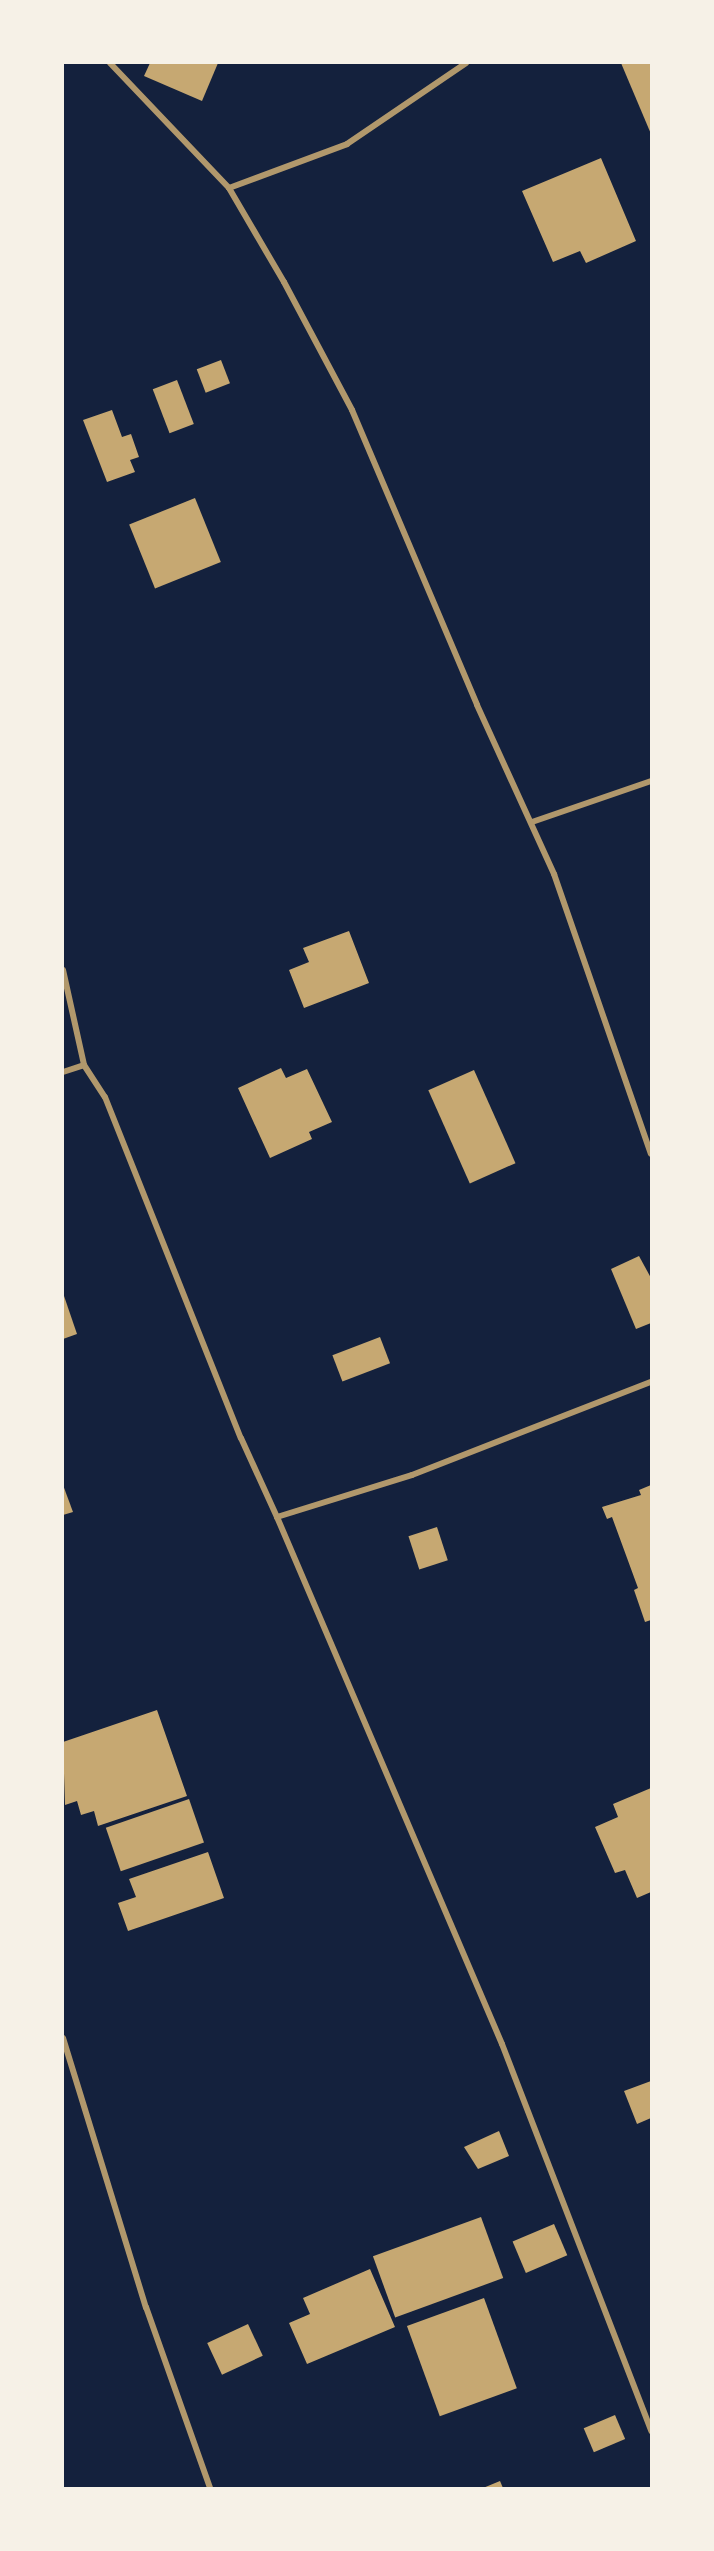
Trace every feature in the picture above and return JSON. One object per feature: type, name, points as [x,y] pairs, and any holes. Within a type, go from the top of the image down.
[{"type":"street","points":[[110,63],[229,188],[285,282],[352,410],[477,705],[554,874],[651,1154]]},
{"type":"street","points":[[229,188],[347,144],[466,63]]},
{"type":"street","points":[[532,822],[651,781]]},
{"type":"street","points":[[63,970],[84,1065],[105,1097],[241,1438],[277,1517],[502,2044],[651,2431]]},
{"type":"street","points":[[63,1072],[84,1065]]},
{"type":"street","points":[[277,1517],[412,1475],[651,1382]]},
{"type":"street","points":[[63,2038],[146,2307],[210,2488]]},
{"type":"building","points":[[150,63],[218,63],[202,101],[144,76]]},
{"type":"building","points":[[621,63],[651,63],[651,134]]},
{"type":"building","points":[[601,158],[636,241],[586,263],[580,251],[553,262],[522,191]]},
{"type":"building","points":[[221,360],[230,383],[206,393],[197,369]]},
{"type":"building","points":[[177,380],[194,424],[170,433],[153,389]]},
{"type":"building","points":[[112,410],[122,437],[131,434],[139,457],[130,460],[135,472],[107,482],[83,420]]},
{"type":"building","points":[[195,498],[221,562],[155,589],[129,525]]},
{"type":"building","points":[[349,931],[369,983],[304,1008],[289,970],[309,962],[303,948]]},
{"type":"building","points":[[281,1068],[286,1078],[307,1069],[332,1122],[309,1132],[312,1139],[270,1158],[238,1088]]},
{"type":"building","points":[[474,1070],[515,1163],[470,1184],[428,1090]]},
{"type":"building","points":[[639,1256],[651,1278],[651,1323],[636,1329],[611,1269]]},
{"type":"building","points":[[63,1293],[77,1334],[63,1339]]},
{"type":"building","points":[[380,1337],[390,1363],[342,1381],[332,1355]]},
{"type":"building","points":[[63,1485],[73,1512],[63,1515]]},
{"type":"building","points":[[651,1485],[651,1620],[645,1622],[634,1590],[638,1588],[612,1517],[607,1519],[602,1507],[641,1495],[639,1490]]},
{"type":"building","points":[[437,1527],[448,1560],[419,1570],[408,1536]]},
{"type":"building","points":[[157,1710],[187,1796],[98,1826],[94,1811],[81,1815],[77,1801],[65,1805],[63,1742]]},
{"type":"building","points":[[651,1788],[651,1892],[637,1898],[625,1870],[615,1873],[595,1827],[618,1817],[613,1804]]},
{"type":"building","points":[[189,1799],[204,1842],[121,1871],[106,1828]]},
{"type":"building","points":[[208,1852],[224,1898],[128,1931],[118,1903],[136,1897],[129,1879]]},
{"type":"building","points":[[651,2081],[651,2118],[637,2124],[624,2091]]},
{"type":"building","points":[[499,2131],[509,2156],[478,2169],[464,2147]]},
{"type":"building","points":[[481,2217],[503,2278],[395,2317],[373,2256]]},
{"type":"building","points":[[554,2224],[567,2255],[526,2273],[513,2242]]},
{"type":"building","points":[[370,2269],[395,2327],[307,2364],[289,2323],[310,2314],[303,2298]]},
{"type":"building","points":[[484,2298],[517,2388],[440,2416],[407,2326]]},
{"type":"building","points":[[248,2324],[263,2356],[222,2375],[207,2343]]},
{"type":"building","points":[[615,2415],[625,2439],[594,2452],[584,2428]]},
{"type":"building","points":[[500,2481],[503,2488],[483,2488]]}]
